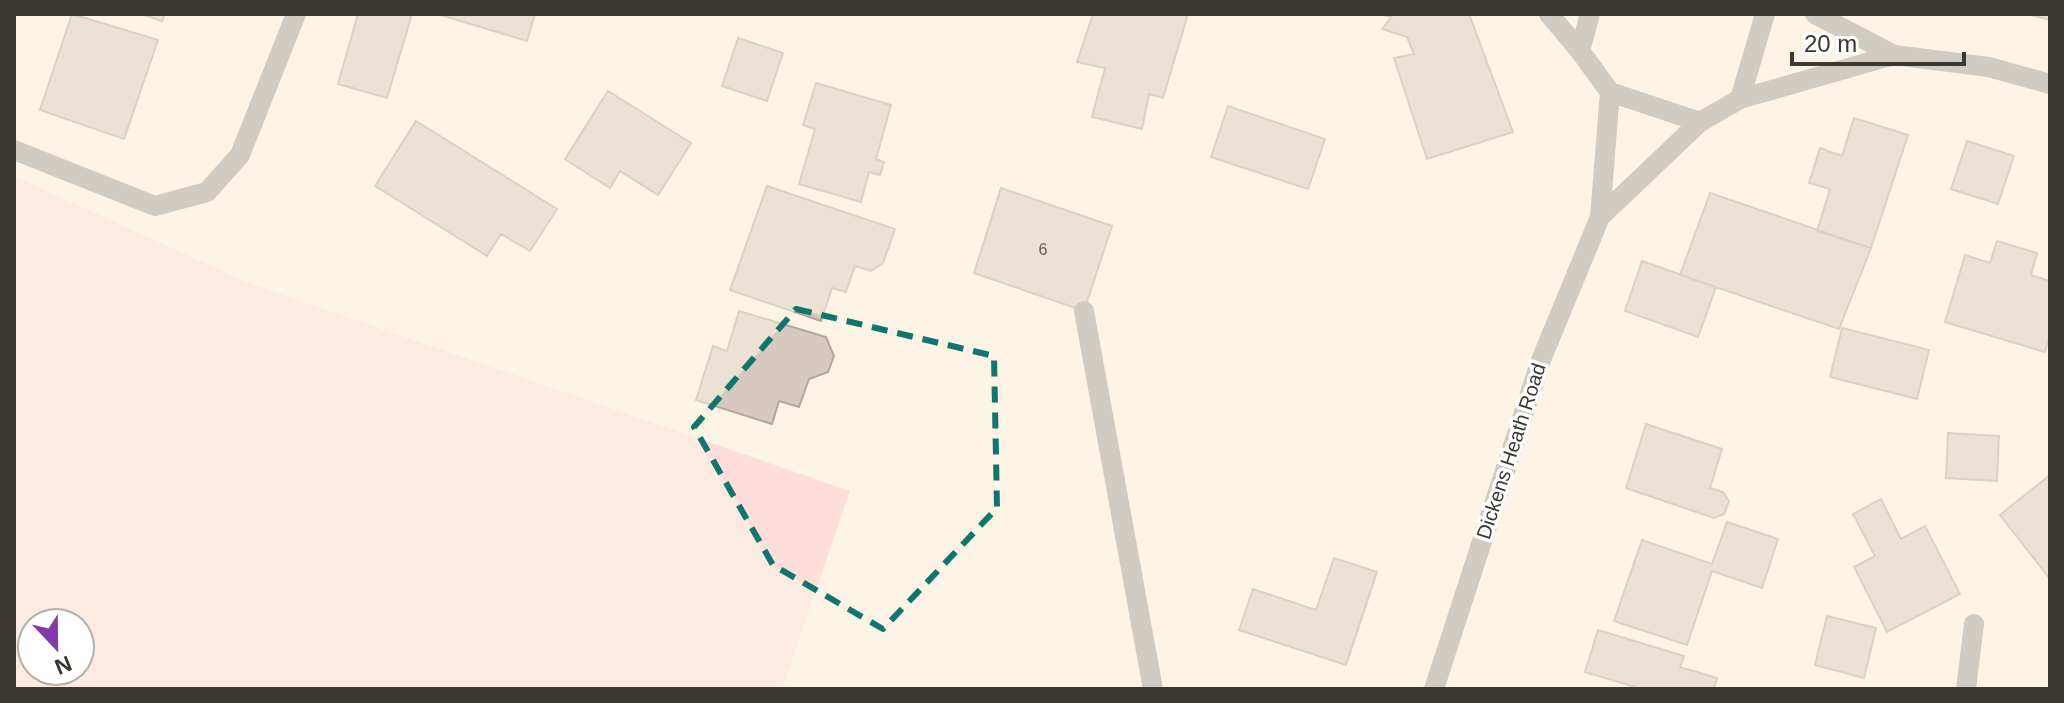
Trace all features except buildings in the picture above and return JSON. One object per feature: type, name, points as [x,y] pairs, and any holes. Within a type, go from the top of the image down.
[{"type":"street","points":[[14,150],[155,206],[207,192],[240,155],[296,14]]},
{"type":"street","points":[[1549,14],[1610,92],[1700,122]]},
{"type":"street","points":[[1580,51],[1590,14]]},
{"type":"street","points":[[1740,99],[1765,14]]},
{"type":"street","points":[[1815,14],[1894,55],[1989,67],[2050,84]]},
{"type":"street","points":[[1740,99],[1894,55]]},
{"type":"street","name":"Dickens Heath Road","points":[[1434,689],[1541,360],[1600,217],[1610,92]]},
{"type":"street","name":"Dickens Heath Road","points":[[1600,217],[1700,122],[1740,99]]},
{"type":"street","points":[[1084,311],[1153,689]]},
{"type":"street","points":[[1966,689],[1974,624]]},
{"type":"highlighted area","points":[[796,309],[994,356],[997,508],[883,629],[773,565],[694,427]]},
{"type":"shaded area","points":[[14,176],[248,283],[850,491],[782,689],[14,689]]}]
